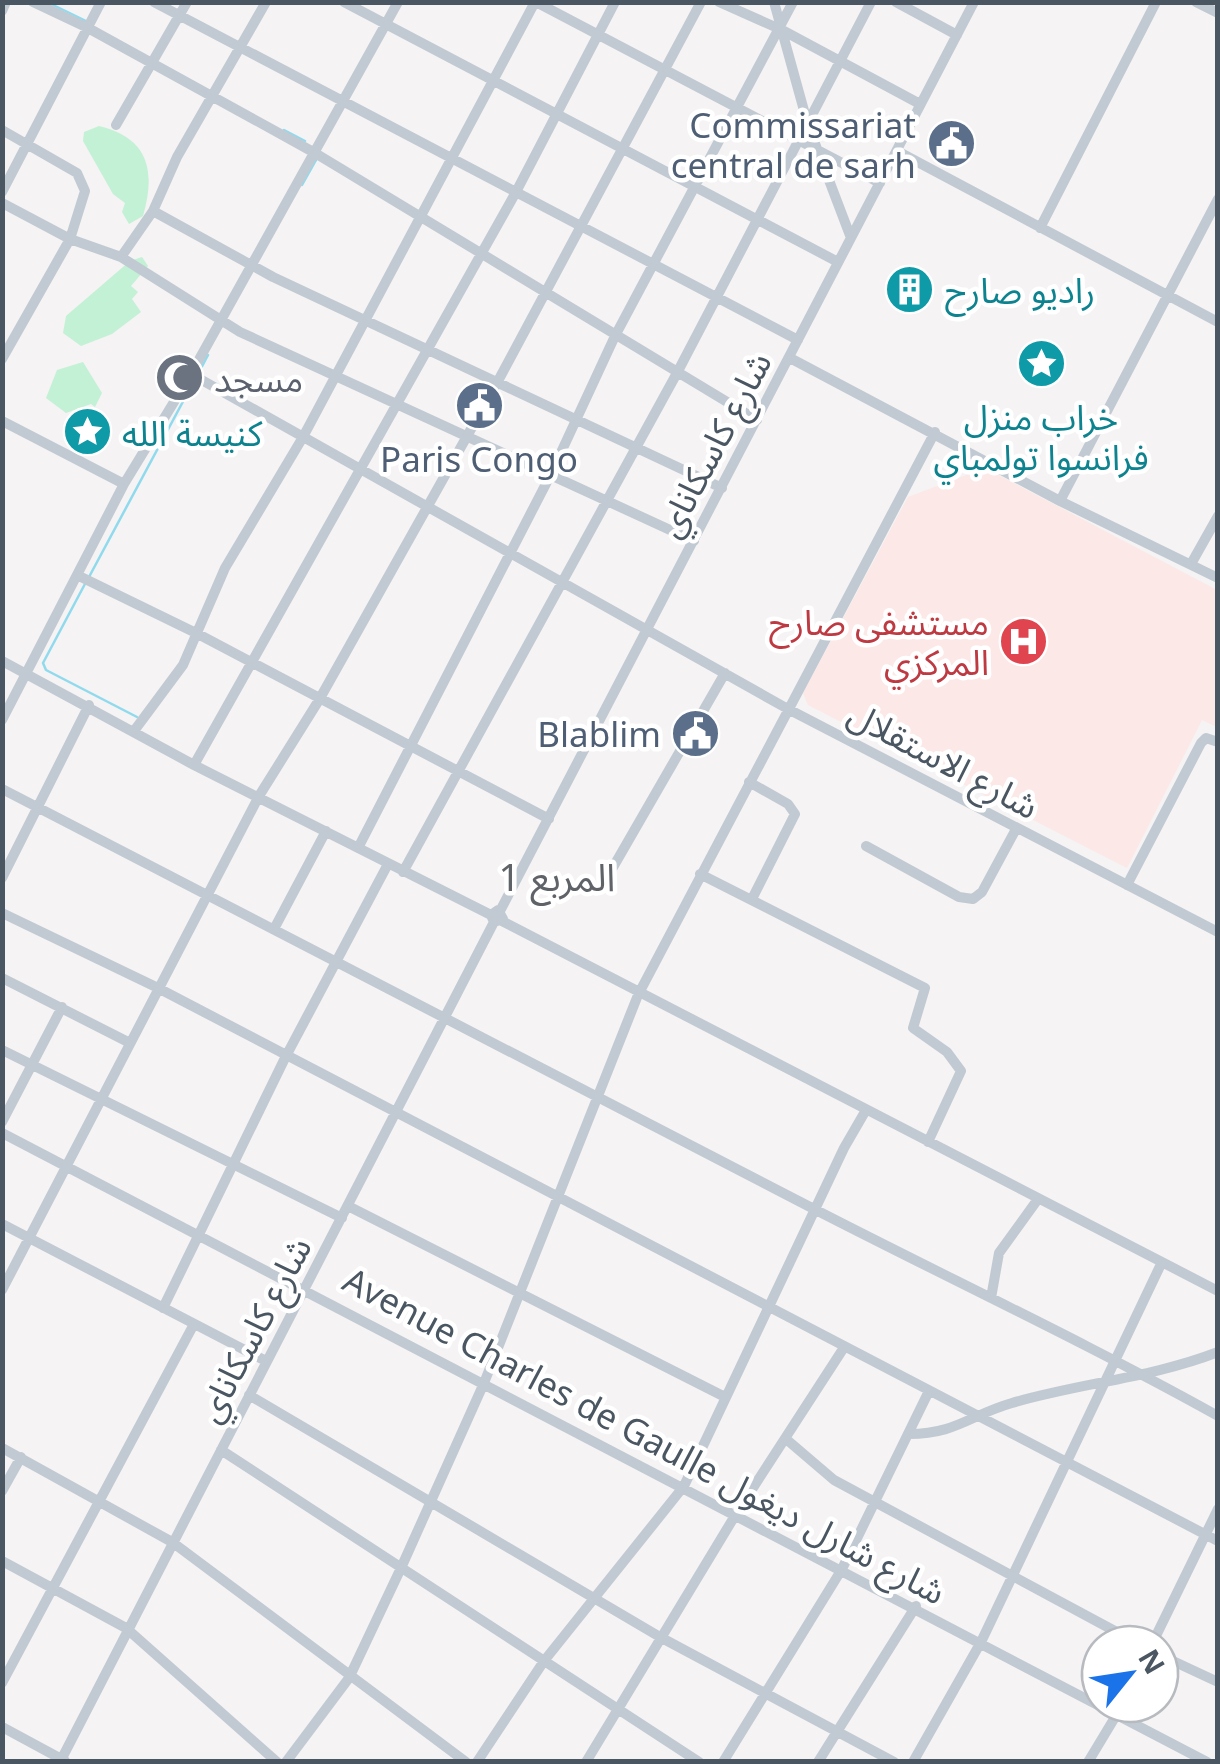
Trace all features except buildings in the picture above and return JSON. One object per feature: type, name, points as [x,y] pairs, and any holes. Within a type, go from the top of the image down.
[{"type":"street","points":[[2,11],[6,2]]},
{"type":"street","points":[[33,2],[88,28],[314,153],[757,420]]},
{"type":"street","points":[[2,192],[101,2]]},
{"type":"street","points":[[154,2],[798,340]]},
{"type":"street","points":[[116,125],[187,2]]},
{"type":"street","points":[[121,257],[153,211],[166,177],[266,2]]},
{"type":"street","points":[[344,2],[838,262]]},
{"type":"street","points":[[2,720],[124,484],[191,374],[398,2]]},
{"type":"street","points":[[134,731],[170,685],[198,634],[225,568],[303,437],[535,2],[596,38],[880,183]]},
{"type":"street","points":[[194,765],[516,192],[615,2]]},
{"type":"street","points":[[2,1290],[259,796],[320,700],[429,505],[701,2]]},
{"type":"street","points":[[719,2],[782,30],[920,104]]},
{"type":"street","points":[[774,2],[808,126],[851,238]]},
{"type":"street","points":[[358,848],[550,474],[614,336],[733,109],[782,30],[793,2]]},
{"type":"street","points":[[403,872],[677,372],[871,2]]},
{"type":"street","points":[[896,2],[956,35]]},
{"type":"street","name":"شارع كاسكاناي","points":[[62,1761],[126,1628],[974,2]]},
{"type":"street","points":[[1040,228],[1156,2]]},
{"type":"street","points":[[1196,2],[1218,13]]},
{"type":"street","points":[[2,130],[70,168],[83,181],[85,191],[70,239],[2,359]]},
{"type":"street","points":[[896,151],[1218,322]]},
{"type":"street","points":[[1060,501],[1218,199]]},
{"type":"street","points":[[2,203],[70,239],[121,257],[219,322],[694,541]]},
{"type":"street","points":[[153,211],[363,320],[722,488]]},
{"type":"street","points":[[790,358],[1060,501],[1218,578]]},
{"type":"street","name":"شارع الاستقلال","points":[[191,374],[788,708],[1218,932]]},
{"type":"street","points":[[2,422],[124,484]]},
{"type":"street","points":[[286,1762],[349,1678],[401,1568],[484,1384],[638,994],[935,432]]},
{"type":"street","points":[[1191,564],[1218,516]]},
{"type":"street","points":[[79,576],[549,818]]},
{"type":"street","points":[[2,661],[194,765],[1218,1291]]},
{"type":"street","points":[[608,876],[725,673]]},
{"type":"street","points":[[2,878],[89,705]]},
{"type":"street","points":[[1127,885],[1201,742],[1206,738],[1218,742]]},
{"type":"street","points":[[749,782],[788,804],[795,814],[753,897]]},
{"type":"street","points":[[2,789],[274,929],[340,958],[446,1018],[597,1092],[1218,1416]]},
{"type":"street","points":[[866,846],[959,897],[973,899],[982,892],[1016,828]]},
{"type":"street","points":[[274,929],[326,832]]},
{"type":"street","points":[[163,1308],[285,1058],[388,864]]},
{"type":"street","points":[[700,874],[753,897],[926,988],[913,1028],[948,1052],[961,1070],[928,1142]]},
{"type":"street","points":[[2,912],[156,988],[1218,1541]]},
{"type":"street","points":[[2,978],[130,1043]]},
{"type":"street","points":[[2,1122],[62,1007]]},
{"type":"street","points":[[2,1050],[342,1218]]},
{"type":"street","points":[[477,1762],[544,1661],[684,1486],[866,1110]]},
{"type":"street","name":"Avenue Charles de Gaulle شارع شارل ديغول","points":[[2,1133],[981,1642],[1080,1689]]},
{"type":"street","points":[[991,1298],[999,1253],[1038,1199]]},
{"type":"street","points":[[348,1206],[725,1396]]},
{"type":"street","points":[[2,1224],[266,1361]]},
{"type":"street","points":[[913,1762],[981,1642],[1162,1262]]},
{"type":"street","points":[[2,1683],[194,1324]]},
{"type":"street","points":[[586,1762],[736,1514],[843,1349]]},
{"type":"street","points":[[909,1434],[942,1434],[1011,1403],[1102,1384],[1218,1352]]},
{"type":"street","points":[[722,1762],[768,1694],[842,1569],[928,1393]]},
{"type":"street","points":[[249,1395],[660,1637],[894,1762]]},
{"type":"street","points":[[786,1439],[822,1472],[1103,1624]]},
{"type":"street","points":[[2,1448],[172,1542],[466,1762]]},
{"type":"street","points":[[221,1450],[699,1762]]},
{"type":"street","points":[[2,1492],[21,1458]]},
{"type":"street","points":[[1162,1624],[1218,1509]]},
{"type":"street","points":[[2,1561],[126,1628],[278,1762]]},
{"type":"street","points":[[818,1762],[916,1606]]},
{"type":"street","points":[[1180,1664],[1218,1682]]},
{"type":"street","points":[[1088,1762],[1112,1724]]},
{"type":"street","name":"Avenue Charles de Gaulle شارع شارل ديغول","points":[[1145,1724],[1207,1762]]},
{"type":"street","points":[[2,1727],[62,1761]]},
{"type":"shaded area","name":"مستشفى صارح المركزي","points":[[985,468],[1217,590],[1217,727],[1202,720],[1127,868],[808,705],[803,693],[908,497]]},
{"type":"green space","points":[[99,126],[129,139],[145,159],[147,200],[143,216],[129,224],[122,212],[125,203],[113,194],[83,141],[84,132]]},
{"type":"green space","points":[[142,257],[148,266],[131,286],[138,292],[132,299],[141,312],[112,334],[81,346],[63,333],[66,316],[130,261]]},
{"type":"green space","points":[[83,362],[102,393],[95,407],[91,404],[66,413],[46,398],[57,370]]},
{"type":"waterway","points":[[47,2],[86,21]]},
{"type":"waterway","points":[[284,130],[305,141]]},
{"type":"waterway","points":[[302,185],[316,160]]},
{"type":"waterway","points":[[198,374],[208,355]]},
{"type":"waterway","points":[[89,577],[194,381]]},
{"type":"waterway","points":[[86,582],[43,663],[46,670],[137,717]]},
{"type":"place","name":"Commissariat central de sarh","points":[[951,144]]},
{"type":"place","name":"راديو صارح","points":[[910,289]]},
{"type":"place","name":"خراب منزل فرانسوا تولمباي","points":[[1041,364]]},
{"type":"place","name":"مسجد","points":[[179,378]]},
{"type":"place","name":"Paris Congo","points":[[479,406]]},
{"type":"place","name":"كنيسة الله","points":[[87,432]]},
{"type":"place","name":"مستشفى صارح المركزي","points":[[1024,641]]},
{"type":"place","name":"Blablim","points":[[696,733]]},
{"type":"district","name":"المربع 1","points":[[557,876]]}]
